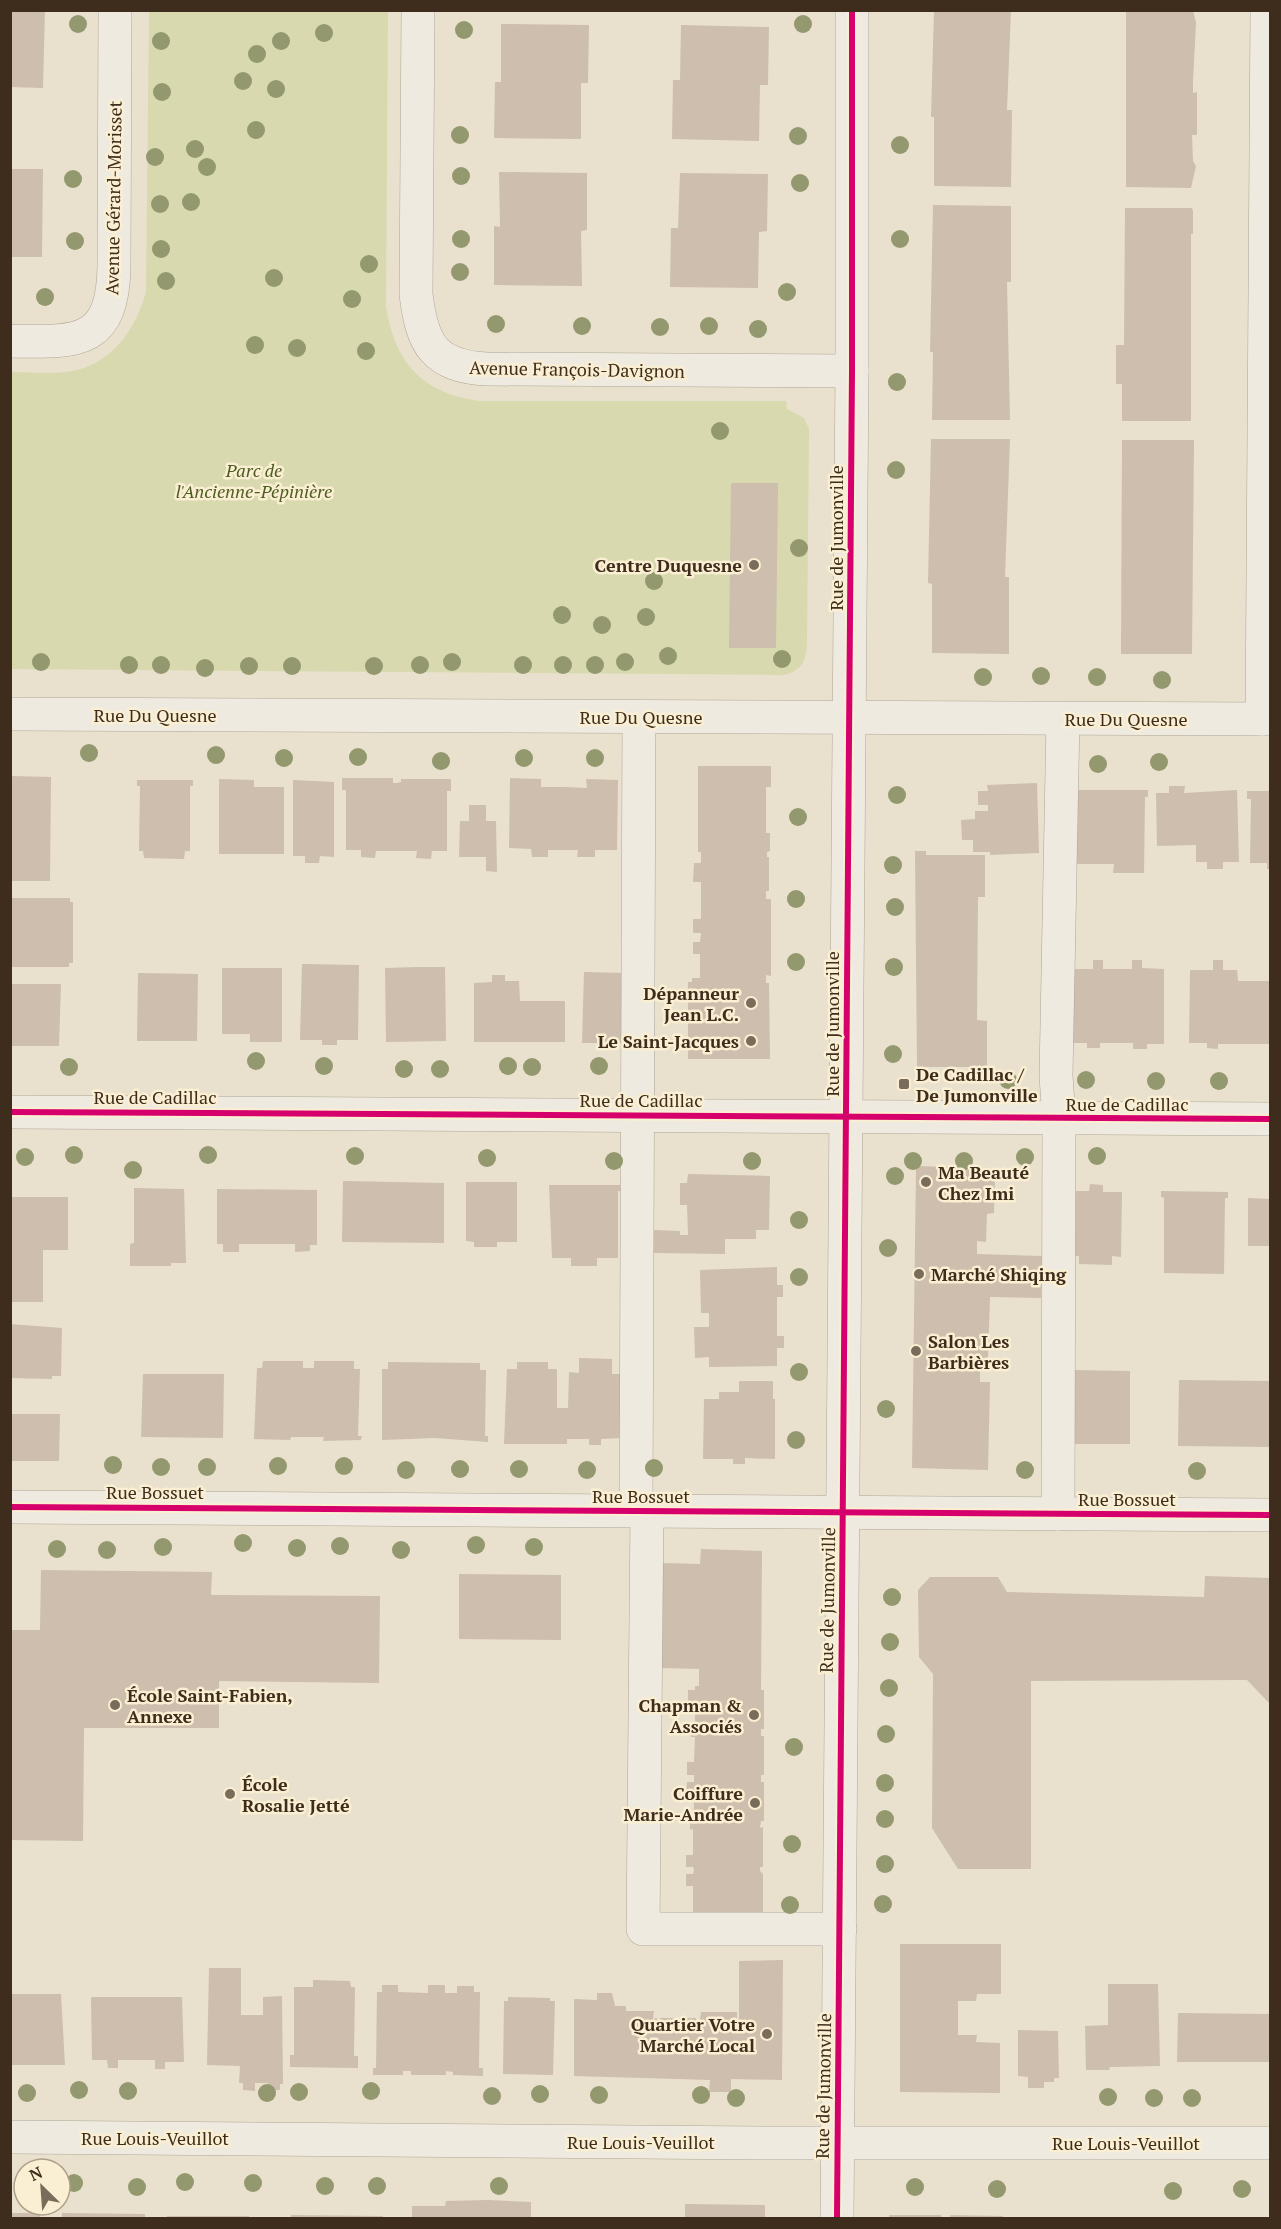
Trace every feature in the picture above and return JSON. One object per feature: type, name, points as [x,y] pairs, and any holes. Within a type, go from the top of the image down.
[{"type":"street","name":"Avenue Gérard-Morisset","points":[[10,341],[66,340],[87,334],[102,322],[112,304],[115,255],[115,10]]},
{"type":"street","name":"Avenue François-Davignon","points":[[418,10],[416,294],[419,317],[427,340],[446,361],[461,367],[487,369],[852,371]]},
{"type":"street","name":"Rue de Jumonville","points":[[837,2218],[847,1116],[852,10]]},
{"type":"street","points":[[1266,719],[1267,10]]},
{"type":"street","name":"Rue Du Quesne","points":[[10,714],[1266,719]]},
{"type":"street","points":[[639,717],[636,1114],[643,1929],[840,1929]]},
{"type":"street","points":[[1058,1514],[1059,1118],[1056,1076],[1063,719]]},
{"type":"street","name":"Rue de Cadillac","points":[[10,1112],[1270,1119]]},
{"type":"street","name":"Rue Bossuet","points":[[10,1507],[1270,1515]]},
{"type":"street","name":"Rue Louis-Veuillot","points":[[10,2137],[1270,2143]]},
{"type":"green space","name":"Parc de l'Ancienne-Pépinière","points":[[149,11],[388,11],[386,307],[390,327],[404,359],[427,383],[459,397],[479,401],[786,401],[787,409],[804,418],[809,429],[807,645],[804,661],[799,668],[784,675],[11,669],[11,372],[66,372],[96,363],[118,345],[135,320],[141,306],[146,292]]},
{"type":"building","points":[[10,10],[45,10],[43,88],[10,87]]},
{"type":"building","points":[[934,10],[1011,10],[1007,110],[1012,110],[1011,187],[934,186],[934,117],[931,117]]},
{"type":"building","points":[[1126,10],[1193,10],[1196,23],[1193,93],[1197,92],[1197,135],[1192,135],[1193,161],[1196,166],[1191,188],[1126,187]]},
{"type":"building","points":[[501,24],[589,25],[588,83],[581,83],[581,139],[494,138],[495,82],[501,82]]},
{"type":"building","points":[[681,25],[769,27],[768,85],[760,85],[759,141],[672,139],[673,80],[680,80]]},
{"type":"building","points":[[10,169],[43,169],[42,257],[10,257]]},
{"type":"building","points":[[499,172],[587,173],[587,230],[581,231],[582,286],[494,285],[494,226],[500,227]]},
{"type":"building","points":[[680,173],[768,174],[767,231],[759,232],[758,288],[670,287],[671,228],[678,228]]},
{"type":"building","points":[[933,205],[1011,206],[1011,282],[1007,282],[1010,420],[932,420],[933,352],[930,352]]},
{"type":"building","points":[[1125,208],[1192,208],[1193,211],[1191,421],[1122,421],[1122,384],[1116,384],[1116,345],[1124,345]]},
{"type":"building","points":[[931,439],[1010,439],[1005,577],[1009,577],[1009,654],[932,653],[932,584],[928,583]]},
{"type":"building","points":[[1122,440],[1194,440],[1192,654],[1121,654]]},
{"type":"building","name":"Centre Duquesne","points":[[731,483],[778,483],[776,648],[729,648]]},
{"type":"building","points":[[698,766],[771,766],[771,787],[766,787],[766,833],[770,833],[770,851],[767,852],[769,891],[766,891],[766,899],[771,899],[771,976],[766,975],[766,983],[769,983],[770,1059],[688,1059],[688,982],[692,982],[692,978],[700,978],[700,954],[693,954],[693,942],[700,942],[701,933],[693,933],[693,919],[701,919],[701,882],[693,882],[694,863],[701,863],[701,852],[698,852]]},
{"type":"building","points":[[10,776],[51,777],[50,881],[10,881]]},
{"type":"building","points":[[342,778],[393,778],[393,783],[401,782],[401,779],[451,779],[451,791],[447,791],[447,851],[432,851],[431,859],[416,858],[417,851],[376,851],[375,858],[361,857],[361,850],[346,850],[346,790],[342,790]]},
{"type":"building","points":[[510,778],[541,779],[541,787],[587,788],[586,779],[618,780],[617,850],[595,850],[595,857],[577,857],[578,850],[548,850],[548,857],[532,857],[531,849],[509,848]]},
{"type":"building","points":[[219,779],[254,780],[254,787],[284,787],[284,854],[219,854]]},
{"type":"building","points":[[137,780],[193,780],[193,786],[190,786],[190,851],[185,851],[184,859],[144,858],[143,851],[139,851],[140,786],[137,786]]},
{"type":"building","points":[[293,780],[334,782],[334,857],[320,856],[319,863],[305,863],[305,856],[293,856]]},
{"type":"building","points":[[1037,783],[1039,853],[990,855],[990,852],[973,852],[973,840],[962,840],[961,820],[975,819],[975,811],[988,811],[988,805],[978,805],[978,791],[988,791],[987,785]]},
{"type":"building","points":[[1169,786],[1185,786],[1184,793],[1237,790],[1239,862],[1223,862],[1223,869],[1207,869],[1207,862],[1196,862],[1196,845],[1157,846],[1156,793],[1169,793]]},
{"type":"building","points":[[1070,790],[1148,790],[1148,797],[1145,797],[1144,873],[1113,873],[1114,864],[1072,864]]},
{"type":"building","points":[[1247,791],[1270,791],[1270,869],[1267,869],[1267,863],[1250,863],[1251,799],[1247,799]]},
{"type":"building","points":[[469,805],[486,805],[486,821],[496,821],[497,872],[486,871],[486,857],[459,857],[460,821],[469,821]]},
{"type":"building","points":[[915,851],[926,851],[926,855],[985,855],[985,897],[978,897],[977,1020],[987,1021],[987,1067],[917,1067]]},
{"type":"building","points":[[10,898],[70,898],[70,902],[73,902],[73,963],[69,963],[69,967],[10,967]]},
{"type":"building","points":[[1093,960],[1103,960],[1103,969],[1132,969],[1132,960],[1142,960],[1142,968],[1164,969],[1164,1044],[1147,1044],[1147,1049],[1133,1049],[1133,1043],[1100,1043],[1100,1048],[1087,1048],[1087,1043],[1071,1043],[1071,969],[1093,969]]},
{"type":"building","points":[[1213,960],[1223,960],[1223,970],[1237,970],[1238,981],[1270,981],[1270,1044],[1218,1044],[1218,1049],[1207,1048],[1207,1043],[1189,1043],[1190,970],[1213,970]]},
{"type":"building","points":[[302,964],[359,965],[358,1040],[337,1040],[337,1045],[322,1045],[322,1040],[300,1040]]},
{"type":"building","points":[[445,967],[446,1041],[386,1042],[385,968]]},
{"type":"building","points":[[222,968],[282,968],[282,1042],[250,1042],[250,1034],[222,1034]]},
{"type":"building","points":[[584,972],[625,973],[624,1043],[582,1043]]},
{"type":"building","points":[[138,973],[198,974],[197,1041],[137,1041]]},
{"type":"building","points":[[492,975],[505,975],[505,981],[519,981],[520,1001],[565,1001],[565,1042],[474,1042],[474,983],[492,982]]},
{"type":"building","points":[[10,984],[61,984],[59,1046],[10,1046]]},
{"type":"building","points":[[916,1166],[986,1168],[985,1177],[995,1177],[994,1213],[987,1214],[986,1242],[977,1241],[977,1254],[1042,1256],[1041,1298],[990,1297],[988,1358],[980,1358],[980,1382],[990,1382],[988,1470],[912,1468]]},
{"type":"building","points":[[688,1174],[770,1176],[769,1230],[756,1230],[756,1239],[725,1239],[725,1254],[653,1253],[653,1230],[680,1231],[680,1235],[688,1235],[687,1205],[680,1205],[680,1183],[687,1183]]},
{"type":"building","points":[[343,1181],[444,1183],[444,1243],[342,1242]]},
{"type":"building","points":[[466,1182],[517,1182],[517,1242],[497,1242],[497,1247],[474,1247],[474,1242],[466,1241]]},
{"type":"building","points":[[1090,1184],[1103,1185],[1103,1192],[1122,1192],[1121,1257],[1112,1256],[1112,1265],[1079,1264],[1079,1256],[1070,1256],[1071,1191],[1089,1191]]},
{"type":"building","points":[[549,1185],[621,1185],[621,1191],[618,1191],[618,1258],[597,1258],[597,1266],[571,1266],[571,1258],[552,1258]]},
{"type":"building","points":[[134,1188],[184,1189],[186,1263],[171,1263],[171,1266],[130,1266],[130,1244],[134,1243]]},
{"type":"building","points":[[217,1189],[317,1190],[317,1245],[310,1245],[310,1251],[295,1252],[295,1244],[239,1244],[239,1252],[223,1252],[223,1244],[217,1244]]},
{"type":"building","points":[[1161,1191],[1228,1192],[1228,1198],[1225,1198],[1224,1274],[1164,1273],[1164,1198],[1161,1197]]},
{"type":"building","points":[[10,1197],[68,1197],[68,1250],[43,1250],[43,1302],[10,1302]]},
{"type":"building","points":[[1248,1198],[1270,1199],[1270,1246],[1248,1246]]},
{"type":"building","points":[[777,1267],[777,1285],[783,1285],[783,1297],[777,1297],[777,1336],[784,1336],[784,1348],[777,1348],[777,1366],[709,1367],[709,1357],[695,1358],[694,1327],[709,1327],[709,1313],[701,1313],[700,1270]]},
{"type":"building","points":[[10,1324],[62,1328],[61,1376],[52,1376],[52,1379],[10,1378]]},
{"type":"building","points":[[579,1358],[612,1359],[612,1374],[620,1374],[620,1438],[601,1439],[601,1445],[589,1445],[589,1439],[567,1439],[567,1444],[504,1444],[507,1369],[517,1369],[517,1362],[548,1362],[548,1369],[557,1369],[557,1408],[568,1408],[569,1372],[579,1373]]},
{"type":"building","points":[[263,1361],[303,1361],[303,1368],[314,1368],[314,1361],[354,1361],[354,1369],[360,1369],[358,1436],[362,1436],[361,1440],[323,1441],[324,1437],[291,1437],[290,1440],[254,1439],[257,1368],[262,1368]]},
{"type":"building","points":[[388,1362],[480,1363],[480,1370],[486,1370],[485,1436],[488,1436],[488,1442],[435,1438],[382,1440],[382,1369],[388,1369]]},
{"type":"building","points":[[1073,1370],[1130,1371],[1130,1444],[1073,1444]]},
{"type":"building","points":[[143,1374],[224,1374],[223,1438],[141,1437]]},
{"type":"building","points":[[1179,1380],[1270,1381],[1270,1447],[1178,1446]]},
{"type":"building","points":[[739,1381],[773,1381],[775,1459],[745,1458],[745,1464],[733,1464],[733,1459],[703,1459],[704,1399],[719,1399],[719,1392],[739,1392]]},
{"type":"building","points":[[10,1414],[60,1414],[59,1461],[10,1461]]},
{"type":"building","points":[[701,1549],[762,1551],[761,1690],[764,1690],[764,1729],[761,1729],[761,1736],[764,1736],[764,1775],[761,1775],[761,1782],[764,1782],[764,1821],[761,1821],[760,1828],[763,1827],[763,1867],[760,1867],[760,1871],[763,1874],[763,1913],[693,1915],[693,1886],[686,1886],[686,1874],[693,1874],[694,1870],[693,1867],[686,1867],[686,1855],[693,1855],[693,1829],[690,1830],[690,1820],[694,1820],[694,1796],[686,1795],[687,1782],[694,1782],[694,1775],[687,1775],[687,1762],[694,1762],[695,1737],[691,1737],[691,1728],[695,1729],[695,1703],[688,1702],[688,1690],[695,1690],[695,1686],[699,1686],[699,1669],[661,1668],[662,1563],[700,1564]]},
{"type":"building","name":"École Saint-Fabien, Annexe","points":[[41,1570],[212,1572],[211,1595],[380,1596],[379,1683],[219,1681],[219,1728],[84,1728],[83,1841],[10,1840],[10,1630],[40,1630]]},
{"type":"building","points":[[459,1574],[561,1575],[561,1640],[459,1639]]},
{"type":"building","points":[[1205,1576],[1270,1578],[1270,1704],[1247,1680],[1031,1681],[1031,1869],[958,1869],[932,1828],[933,1674],[919,1657],[918,1590],[930,1577],[998,1577],[1007,1592],[1204,1597]]},
{"type":"building","points":[[900,1944],[1001,1944],[1001,1994],[977,1994],[976,2001],[958,2001],[958,2035],[977,2035],[976,2042],[1000,2043],[1000,2093],[900,2092]]},
{"type":"building","points":[[783,1960],[782,2080],[731,2079],[731,2092],[709,2092],[710,2080],[574,2076],[574,1999],[597,2000],[597,1993],[612,1993],[615,2006],[626,2006],[626,2011],[654,2011],[653,2019],[657,2018],[657,2025],[660,2025],[660,2018],[696,2018],[696,2026],[699,2026],[701,2012],[737,2012],[737,2020],[739,2020],[739,1961]]},
{"type":"building","points":[[209,1968],[241,1968],[241,2015],[263,2015],[263,1997],[282,1996],[283,2084],[280,2084],[280,2090],[268,2090],[268,2083],[255,2083],[255,2091],[243,2090],[243,2083],[239,2083],[240,2066],[207,2065]]},
{"type":"building","points":[[313,1980],[350,1981],[351,1987],[355,1987],[354,2056],[358,2056],[358,2068],[290,2067],[290,2055],[294,2055],[294,1987],[313,1987]]},
{"type":"building","points":[[1108,1984],[1158,1984],[1160,2066],[1086,2070],[1085,2026],[1108,2025]]},
{"type":"building","points":[[382,1985],[398,1985],[398,1992],[428,1993],[428,1985],[445,1985],[445,1993],[457,1993],[457,1986],[474,1986],[474,1992],[480,1992],[479,2068],[483,2068],[483,2076],[453,2075],[453,2072],[446,2071],[446,2075],[411,2075],[411,2071],[403,2071],[403,2075],[373,2075],[373,2068],[376,2068],[377,1992],[382,1992]]},
{"type":"building","points":[[10,1994],[61,1994],[65,2065],[10,2065]]},
{"type":"building","points":[[91,1997],[182,1997],[184,2062],[165,2062],[165,2069],[155,2069],[155,2060],[118,2060],[118,2068],[108,2068],[107,2060],[92,2060]]},
{"type":"building","points":[[508,1997],[550,1998],[550,2001],[555,2001],[553,2075],[503,2074],[504,2001],[508,2001]]},
{"type":"building","points":[[1178,2013],[1270,2014],[1270,2062],[1177,2062]]},
{"type":"building","points":[[1018,2030],[1058,2031],[1059,2078],[1054,2078],[1054,2082],[1044,2082],[1044,2088],[1028,2088],[1028,2077],[1018,2076]]},
{"type":"building","points":[[446,2201],[531,2202],[531,2218],[412,2218],[412,2206],[445,2206]]},
{"type":"building","points":[[685,2204],[765,2205],[765,2218],[685,2218]]},
{"type":"building","points":[[10,2213],[12,2217],[40,2217],[40,2218],[10,2218]]},
{"type":"building","points":[[72,2213],[145,2214],[145,2218],[62,2218],[72,2217]]},
{"type":"building","points":[[291,2215],[383,2216],[383,2218],[291,2218]]},
{"type":"building","points":[[889,2215],[941,2215],[942,2218],[889,2218]]},
{"type":"building","points":[[950,2215],[1003,2216],[1003,2218],[950,2218]]},
{"type":"building","points":[[167,2216],[249,2216],[249,2218],[167,2218]]},
{"type":"cycle path","points":[[837,2218],[852,371],[852,10]]},
{"type":"cycle path","points":[[10,1112],[1270,1119]]},
{"type":"cycle path","points":[[10,1507],[1270,1515]]},
{"type":"place","name":"Centre Duquesne","points":[[754,565]]},
{"type":"place","name":"Dépanneur Jean L.C.","points":[[751,1003]]},
{"type":"place","name":"Le Saint-Jacques","points":[[751,1041]]},
{"type":"place","name":"De Cadillac / De Jumonville","points":[[904,1084]]},
{"type":"place","name":"Ma Beauté Chez Imi","points":[[926,1182]]},
{"type":"place","name":"Marché Shiqing","points":[[919,1274]]},
{"type":"place","name":"Salon Les Barbières","points":[[916,1351]]},
{"type":"place","name":"École Saint-Fabien, Annexe","points":[[115,1705]]},
{"type":"place","name":"Chapman & Associés","points":[[754,1715]]},
{"type":"place","name":"École Rosalie Jetté","points":[[230,1794]]},
{"type":"place","name":"Coiffure Marie-Andrée","points":[[755,1803]]},
{"type":"place","name":"Quartier Votre Marché Local","points":[[767,2034]]}]
